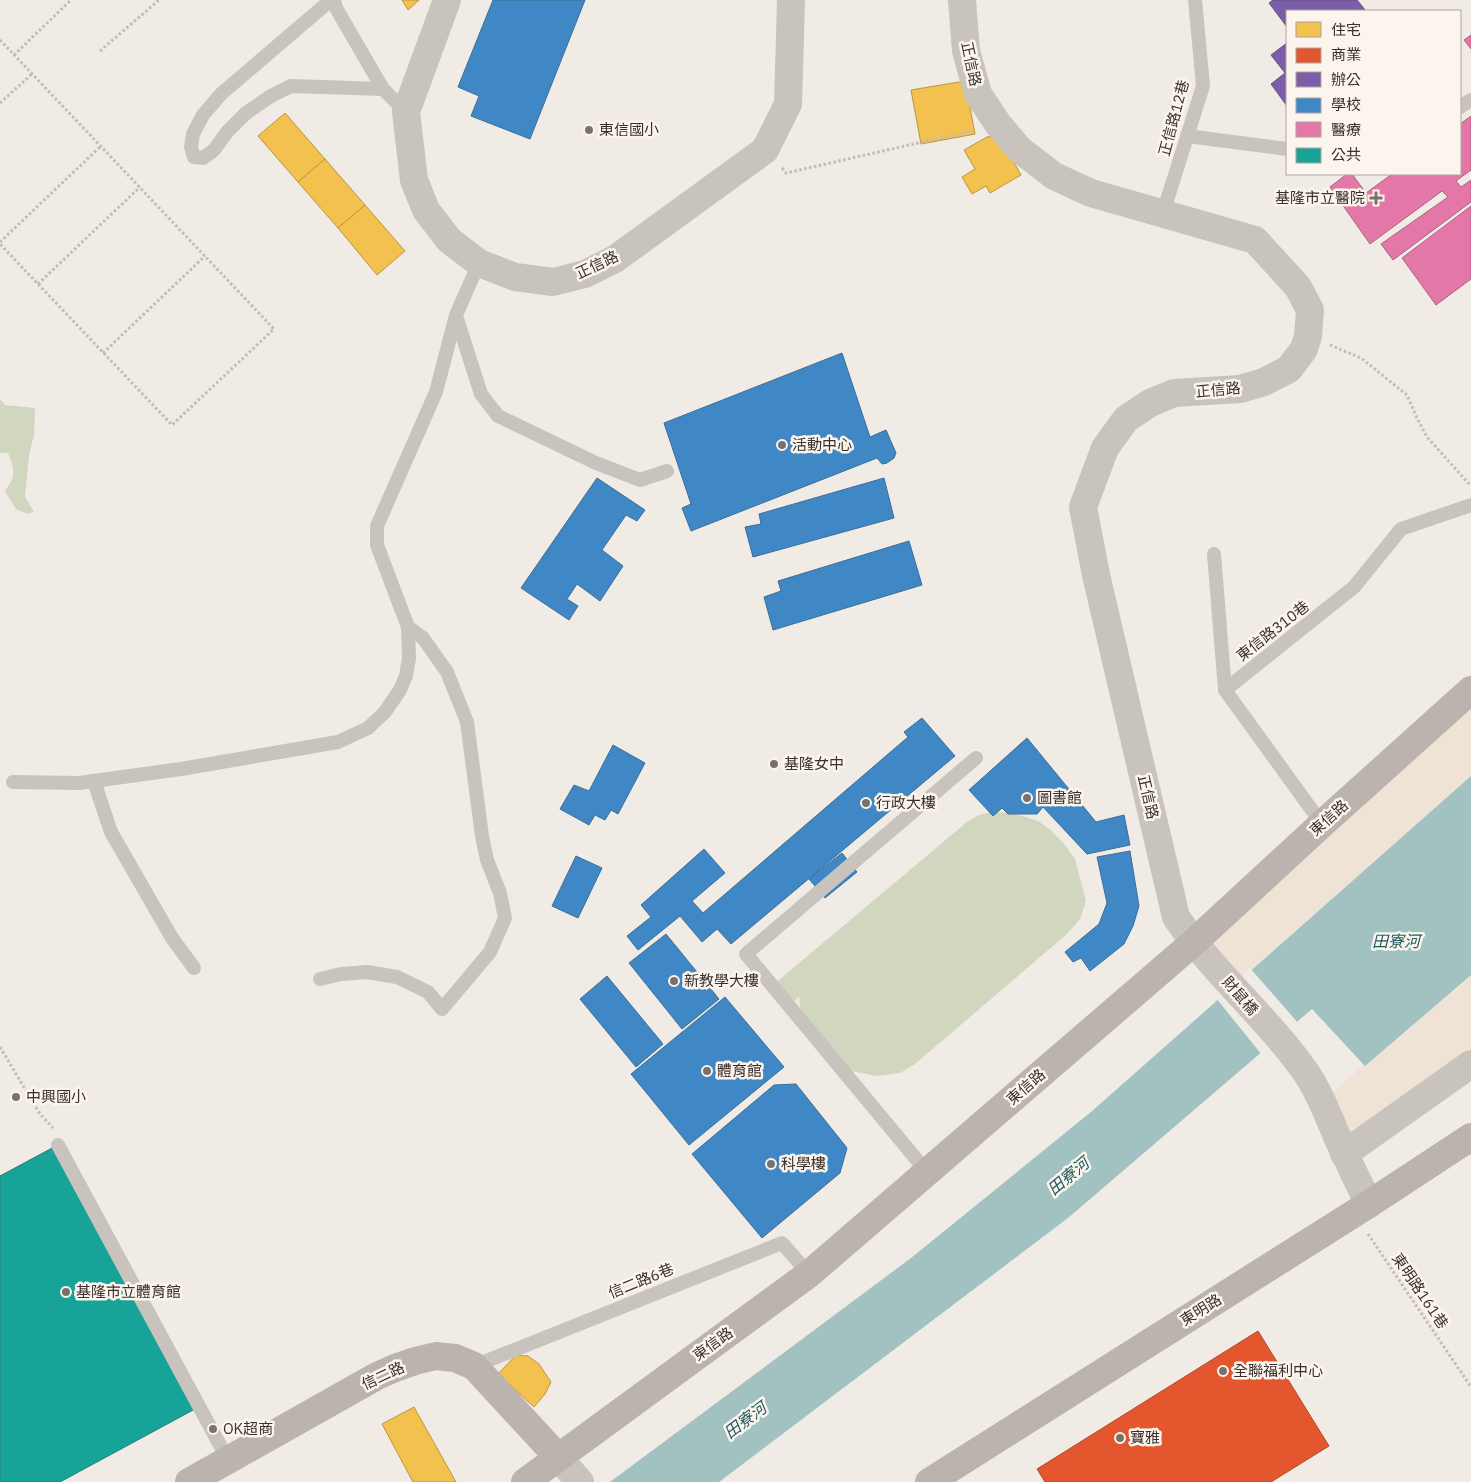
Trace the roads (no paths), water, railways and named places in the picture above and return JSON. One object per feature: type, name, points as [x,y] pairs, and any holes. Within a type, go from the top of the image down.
[{"type":"main road","name":"東信路","points":[[525,1482],[809,1274],[1193,943],[1471,690]]},
{"type":"main road","name":"東明路","points":[[947,1477],[1471,1137]]},
{"type":"main road","name":"信二路","points":[[189,1482],[377,1376],[415,1361],[436,1356],[455,1358],[474,1366],[558,1457]]},
{"type":"street","name":"正信路","points":[[447,0],[406,112],[414,180],[426,210],[449,240],[479,262],[515,276],[553,282],[585,274],[615,259],[765,150],[788,104],[791,0]]},
{"type":"street","name":"正信路","points":[[962,0],[966,51],[978,94],[998,124],[1019,149],[1054,176],[1091,193],[1255,240],[1298,287],[1310,310],[1308,336],[1304,348],[1289,369],[1264,382],[1240,389],[1174,394],[1150,403],[1126,419],[1106,448],[1083,507],[1096,575],[1176,917],[1193,943]]},
{"type":"street","name":"財鼠橋","points":[[1193,943],[1286,1048],[1306,1074],[1323,1100],[1344,1154],[1369,1204]]},
{"type":"street","points":[[1344,1154],[1471,1064]]},
{"type":"street","points":[[558,1457],[580,1482]]},
{"type":"lane","points":[[382,90],[291,86],[271,96],[246,113],[227,132],[214,150],[203,158],[194,157],[191,147],[193,134],[203,115],[221,94],[333,0],[382,90],[406,112]]},
{"type":"lane","name":"正信路12巷","points":[[1163,213],[1203,86],[1195,0]]},
{"type":"lane","points":[[1187,136],[1286,149]]},
{"type":"lane","points":[[12,782],[79,783],[181,769],[338,742],[368,728],[385,712],[400,690],[406,676],[409,658],[408,627],[377,545],[377,526],[436,392],[456,315],[479,262]]},
{"type":"lane","points":[[456,315],[481,394],[498,416],[596,463],[640,480],[667,471]]},
{"type":"lane","name":"東信路310巷","points":[[1225,690],[1354,587],[1400,528],[1471,505]]},
{"type":"lane","points":[[1214,554],[1225,690],[1322,824]]},
{"type":"lane","points":[[320,979],[341,974],[368,972],[396,977],[428,992],[442,1009],[490,952],[505,918],[500,893],[487,860],[482,836],[467,722],[447,672],[423,638],[408,627]]},
{"type":"lane","points":[[927,1172],[746,954],[976,758]]},
{"type":"lane","points":[[94,781],[111,832],[172,938],[194,968]]},
{"type":"lane","points":[[58,1145],[228,1460]]},
{"type":"lane","name":"信二路6巷","points":[[474,1366],[782,1243],[809,1274]]},
{"type":"water","name":"田寮河","points":[[1471,776],[1471,975],[1365,1066],[1312,1009],[1068,1218],[719,1482],[610,1482],[911,1258],[1091,1112]]},
{"type":"place","name":"東信國小","points":[[589,130]]},
{"type":"place","name":"基隆市立醫院","points":[[1376,198]]},
{"type":"place","name":"活動中心","points":[[782,445]]},
{"type":"place","name":"基隆女中","points":[[774,764]]},
{"type":"place","name":"圖書館","points":[[1027,798]]},
{"type":"place","name":"行政大樓","points":[[866,803]]},
{"type":"place","name":"新教學大樓","points":[[674,981]]},
{"type":"place","name":"體育館","points":[[707,1071]]},
{"type":"place","name":"中興國小","points":[[16,1097]]},
{"type":"place","name":"科學樓","points":[[771,1164]]},
{"type":"place","name":"基隆市立體育館","points":[[66,1292]]},
{"type":"place","name":"全聯福利中心","points":[[1223,1371]]},
{"type":"place","name":"OK超商","points":[[213,1429]]},
{"type":"place","name":"寶雅","points":[[1120,1438]]}]
